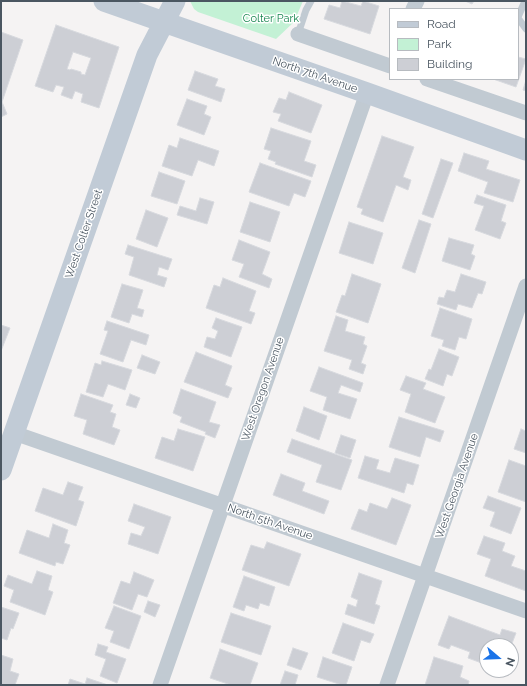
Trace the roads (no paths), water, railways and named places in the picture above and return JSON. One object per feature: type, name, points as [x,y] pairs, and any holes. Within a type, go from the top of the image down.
[{"type":"street","name":"North 7th Avenue","points":[[104,1],[526,150]]},
{"type":"street","name":"West Colter Street","points":[[1,470],[148,54],[175,1]]},
{"type":"street","points":[[298,34],[389,62]]},
{"type":"street","points":[[430,80],[526,113]]},
{"type":"street","name":"West Oregon Avenue","points":[[160,685],[367,93]]},
{"type":"street","name":"West Georgia Avenue","points":[[387,685],[526,286]]},
{"type":"street","name":"North 5th Avenue","points":[[14,434],[526,612]]},
{"type":"lane","points":[[298,34],[306,10],[312,1]]},
{"type":"lane","points":[[519,16],[525,1]]},
{"type":"lane","points":[[519,19],[526,29]]},
{"type":"park label","name":"Colter Park","points":[[271,19]]}]
